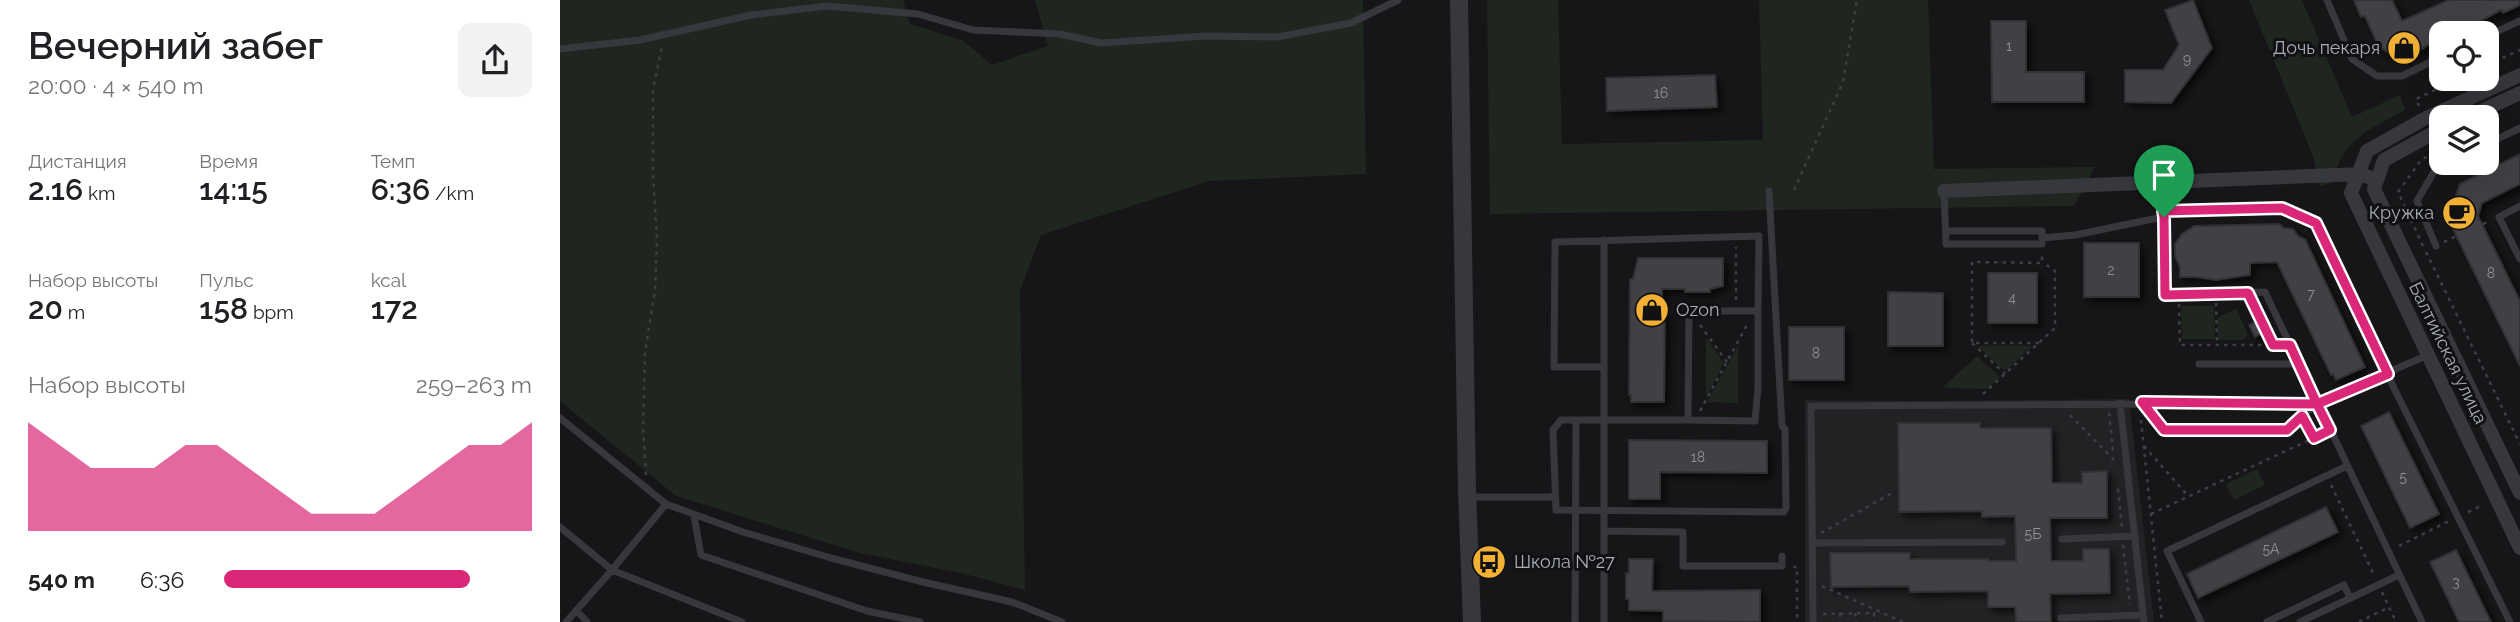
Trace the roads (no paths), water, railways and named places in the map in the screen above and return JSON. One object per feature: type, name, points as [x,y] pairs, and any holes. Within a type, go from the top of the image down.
[{"type":"street","points":[[1459,0],[1467,497],[1472,622]]},
{"type":"street","points":[[2356,174],[2367,151],[2413,125],[2520,75]]},
{"type":"street","points":[[2494,105],[2520,93]]},
{"type":"street","points":[[2413,125],[2412,134],[2420,140]]},
{"type":"street","points":[[1944,191],[2356,174],[2375,180],[2384,160],[2429,136]]},
{"type":"street","name":"Балтийская улица","points":[[2356,174],[2351,193],[2520,548]]},
{"type":"street","name":"Балтийская улица","points":[[2375,180],[2374,189],[2379,200],[2518,483]]},
{"type":"lane","points":[[560,49],[640,40],[751,15],[827,6],[918,14],[973,30],[1060,34],[1101,43],[1205,36],[1277,37],[1351,23],[1398,0]]},
{"type":"lane","points":[[2327,0],[2352,60],[2377,76],[2402,76],[2429,63]]},
{"type":"lane","points":[[2499,31],[2520,21]]},
{"type":"lane","points":[[2499,138],[2520,128]]},
{"type":"lane","points":[[2432,175],[2417,201],[2436,246]]},
{"type":"lane","points":[[1603,367],[1554,367],[1555,242],[1759,236],[1756,311],[1758,387],[1755,421],[1561,420],[1553,430],[1556,510],[1784,512],[1785,429],[1782,426],[1769,191]]},
{"type":"lane","points":[[1944,191],[1945,244],[2042,241],[2164,217]]},
{"type":"lane","points":[[2520,206],[2499,217],[2520,259]]},
{"type":"lane","points":[[2422,622],[2265,292],[2165,295],[2163,211],[2282,208],[2316,223],[2510,622]]},
{"type":"lane","points":[[1945,230],[2042,230],[2042,241]]},
{"type":"lane","points":[[1604,240],[1604,622]]},
{"type":"lane","points":[[1692,420],[1689,311],[1756,311]]},
{"type":"lane","points":[[2140,403],[2164,430],[2287,430],[2317,404],[2427,355]]},
{"type":"lane","points":[[2199,364],[2299,364]]},
{"type":"lane","points":[[2061,618],[2131,616],[2144,619],[2120,403]]},
{"type":"lane","points":[[1813,618],[1811,406],[2317,404]]},
{"type":"lane","points":[[560,418],[666,504],[694,516],[831,558],[1012,602],[1062,622]]},
{"type":"lane","points":[[1575,622],[1576,420]]},
{"type":"lane","points":[[2201,622],[2167,551],[2347,466]]},
{"type":"lane","points":[[1467,497],[1555,497]]},
{"type":"lane","points":[[566,622],[666,504]]},
{"type":"lane","points":[[694,516],[701,555],[867,611],[920,622]]},
{"type":"lane","points":[[560,527],[612,570],[742,622]]},
{"type":"lane","points":[[1604,531],[1683,532],[1683,566],[1782,566],[1782,556]]},
{"type":"lane","points":[[2062,539],[2135,536]]},
{"type":"lane","points":[[1812,540],[2002,542]]},
{"type":"lane","points":[[2300,622],[2399,575]]},
{"type":"lane","points":[[2267,622],[2344,585],[2350,598]]},
{"type":"lane","points":[[577,611],[587,622]]},
{"type":"place","name":"Дочь пекаря","points":[[2404,48]]},
{"type":"place","name":"Кружка","points":[[2459,213]]},
{"type":"place","name":"Ozon","points":[[1652,310]]},
{"type":"place","name":"Школа №27","points":[[1489,562]]}]
